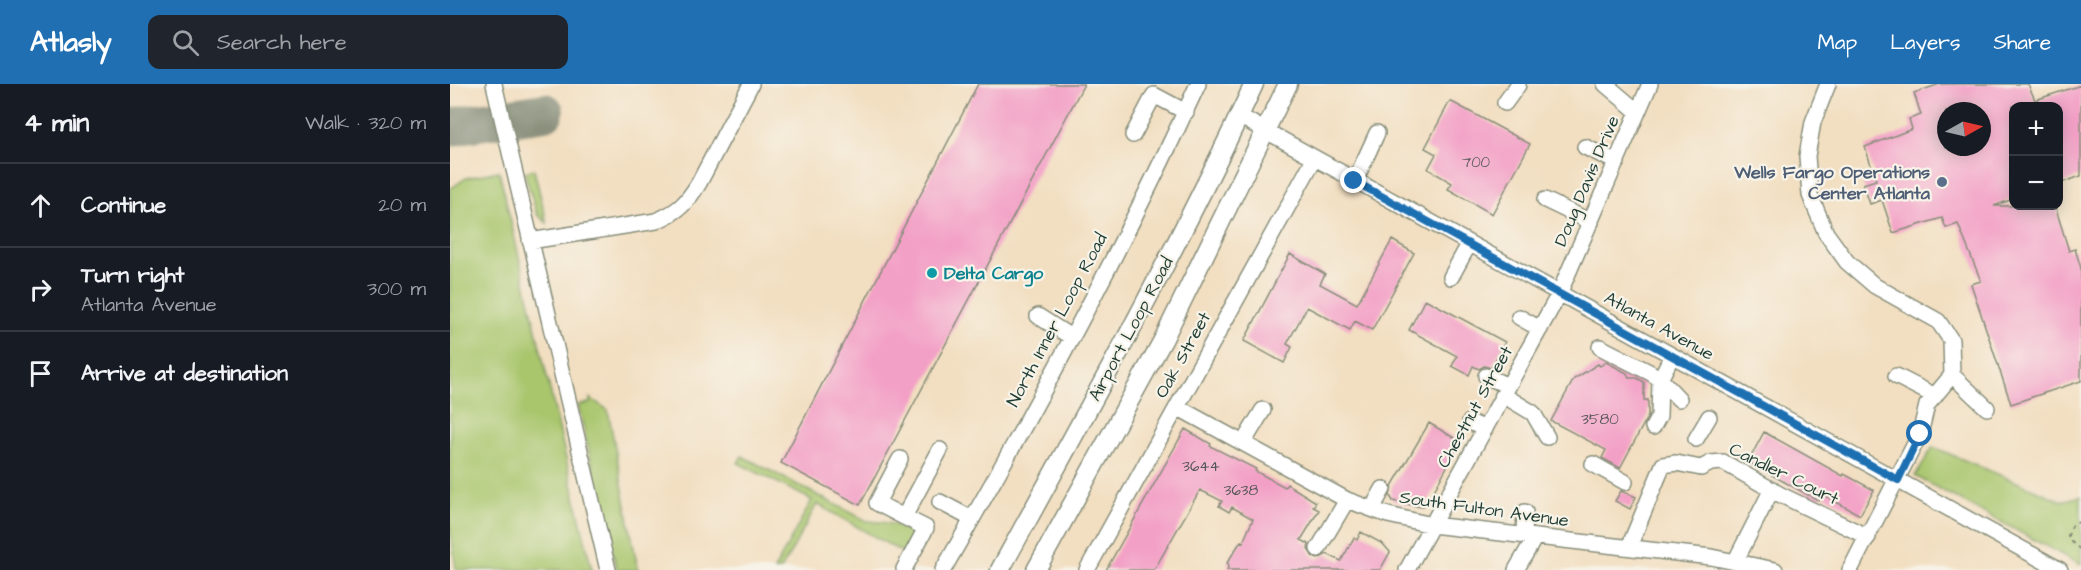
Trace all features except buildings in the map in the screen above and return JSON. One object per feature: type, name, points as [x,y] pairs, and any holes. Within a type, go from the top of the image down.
[{"type":"main road","name":"Airport Loop Road","points":[[1000,570],[1120,353],[1212,174],[1254,84]]},
{"type":"main road","name":"Airport Loop Road","points":[[1036,570],[1162,340],[1288,84]]},
{"type":"street","points":[[494,84],[608,570]]},
{"type":"street","points":[[530,241],[656,221],[674,213],[689,198],[699,183],[751,84]]},
{"type":"street","name":"North Inner Loop Road","points":[[943,570],[1071,337],[1155,176],[1198,84]]},
{"type":"street","points":[[1605,84],[1638,112]]},
{"type":"street","name":"Doug Davis Drive","points":[[1559,294],[1638,112],[1646,84]]},
{"type":"street","points":[[1828,84],[1813,122],[1807,156],[1810,195],[1826,233],[1847,262],[1875,286],[1938,321],[1951,340],[1952,375],[1927,405],[1920,434],[1850,570]]},
{"type":"street","points":[[1505,103],[1518,85]]},
{"type":"street","points":[[1133,135],[1154,95],[1186,112]]},
{"type":"street","name":"Atlanta Avenue","points":[[1239,116],[1354,181],[1390,207],[1469,244],[2060,570]]},
{"type":"street","points":[[1354,181],[1377,133]]},
{"type":"street","points":[[1585,147],[1617,162]]},
{"type":"street","name":"Oak Street","points":[[1087,570],[1314,159]]},
{"type":"street","points":[[1545,200],[1591,222]]},
{"type":"street","points":[[1451,277],[1469,244]]},
{"type":"street","name":"Chestnut Street","points":[[1407,570],[1559,294]]},
{"type":"street","points":[[1038,316],[1071,337]]},
{"type":"street","points":[[1520,317],[1540,329]]},
{"type":"street","points":[[1600,347],[1660,379],[1679,399]]},
{"type":"street","points":[[1653,427],[1659,416],[1660,379],[1672,356]]},
{"type":"street","points":[[1952,375],[1988,408]]},
{"type":"street","points":[[1486,376],[1506,391],[1529,420],[1547,437]]},
{"type":"street","points":[[1896,376],[1935,396]]},
{"type":"street","name":"South Fulton Avenue","points":[[1177,407],[1347,500],[1388,515],[1432,525],[1711,557],[1775,570]]},
{"type":"street","points":[[1243,443],[1263,410]]},
{"type":"street","points":[[1696,439],[1709,417]]},
{"type":"street","points":[[1470,422],[1485,429]]},
{"type":"street","points":[[904,518],[939,450]]},
{"type":"street","points":[[900,459],[877,503],[926,528],[904,569]]},
{"type":"street","name":"Candler Court","points":[[1629,548],[1663,465],[1676,462],[1701,468],[1711,463],[1723,462],[1868,537]]},
{"type":"street","points":[[1593,464],[1625,482]]},
{"type":"street","points":[[1372,509],[1383,489]]},
{"type":"street","points":[[1735,562],[1772,489]]},
{"type":"street","points":[[1318,549],[1347,500]]},
{"type":"street","points":[[940,502],[972,519]]},
{"type":"street","points":[[1516,570],[1529,536],[1525,512]]},
{"type":"path","points":[[2081,522],[2073,524],[2068,535],[2069,540],[2081,550]]},
{"type":"green space","points":[[534,170],[547,223],[537,214],[524,172]]},
{"type":"green space","points":[[499,171],[592,570],[456,570],[450,526],[450,189],[466,178]]},
{"type":"green space","points":[[590,398],[608,410],[638,570],[617,570],[578,405],[590,403]]},
{"type":"green space","points":[[1933,447],[2062,501],[2081,496],[2081,565],[1915,476]]},
{"type":"green space","points":[[742,456],[867,521],[893,524],[905,530],[913,539],[905,554],[817,504],[781,570],[774,570],[812,500],[738,463]]},
{"type":"taxiway","points":[[450,128],[545,112]]},
{"type":"place","name":"Wells Fargo Operations Center Atlanta","points":[[1942,182]]},
{"type":"place","name":"Delta Cargo","points":[[932,273]]},
{"type":"route","points":[[1354,181],[1898,480],[1920,434]]}]
